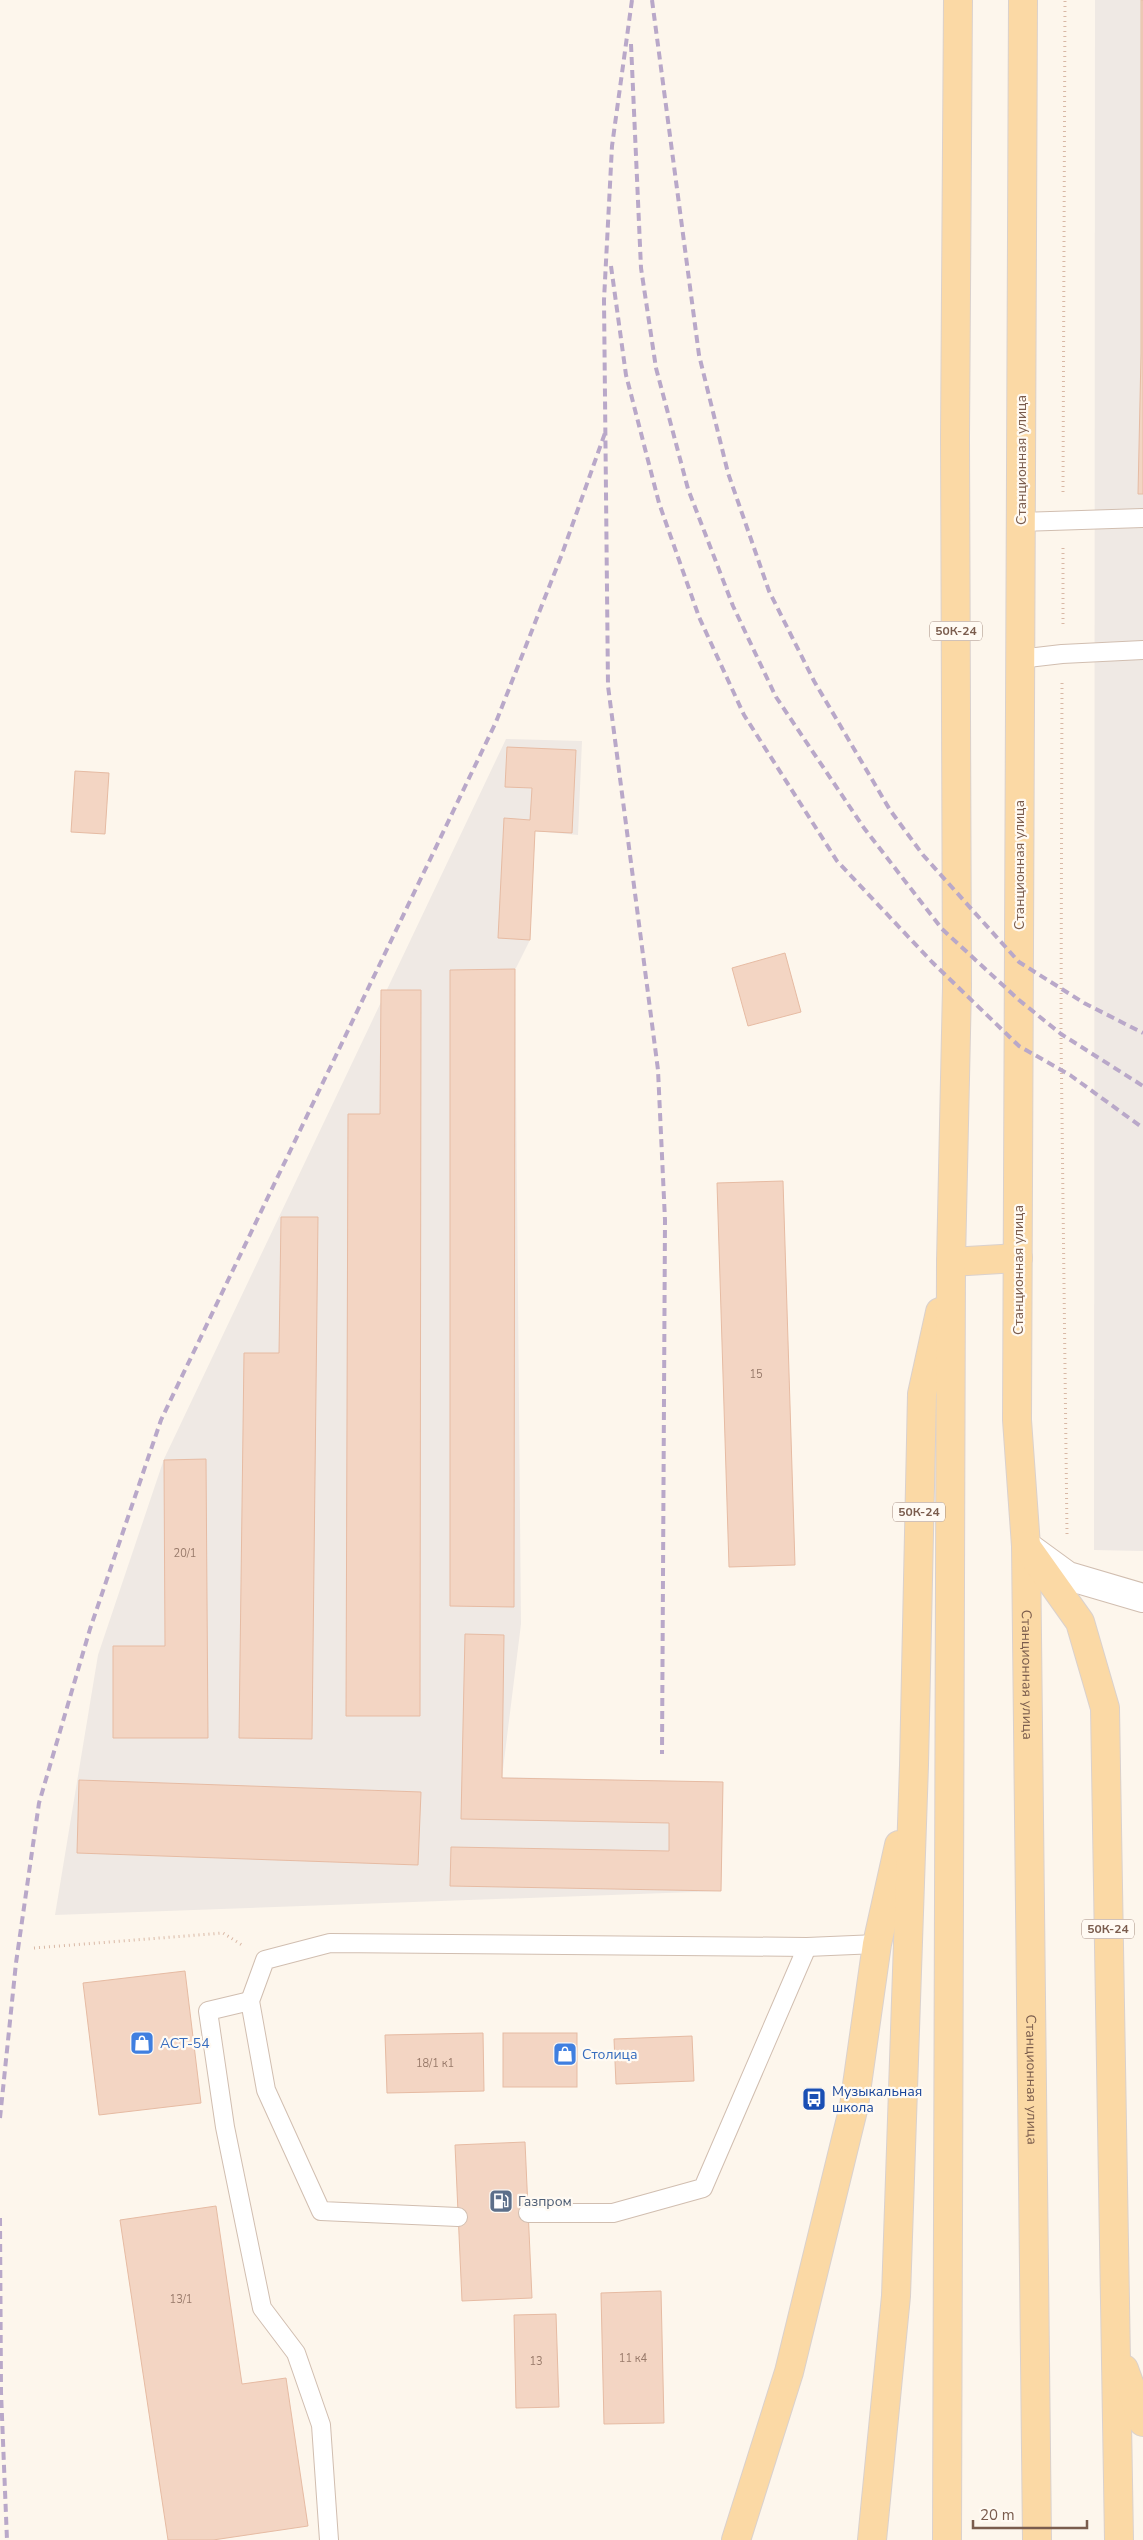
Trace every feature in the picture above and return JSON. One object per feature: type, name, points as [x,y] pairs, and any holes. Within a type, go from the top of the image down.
[{"type":"main road","name":"50К-24","points":[[736,2540],[789,2372],[854,2106],[877,1944],[914,1765],[922,1394],[952,1262],[957,986],[955,438],[958,0]]},
{"type":"main road","name":"Станционная улица","points":[[1023,0],[1017,1420],[1026,1546],[1037,2540]]},
{"type":"main road","points":[[947,2540],[952,1262],[1018,1258]]},
{"type":"main road","name":"50К-24","points":[[1026,1546],[1080,1622],[1105,1708],[1114,2334],[1129,2388],[1143,2422]]},
{"type":"main road","points":[[872,2540],[896,2296],[914,1765]]},
{"type":"main road","points":[[1114,2334],[1119,2540]]},
{"type":"street","points":[[1026,1546],[1068,1576],[1143,1598]]},
{"type":"lane","points":[[1020,522],[1143,518]]},
{"type":"lane","points":[[1019,659],[1062,654],[1143,650]]},
{"type":"lane","points":[[458,2217],[320,2211],[266,2090],[250,2001],[265,1960],[330,1943],[806,1947],[877,1944]]},
{"type":"lane","points":[[528,2213],[613,2213],[703,2188],[806,1947]]},
{"type":"lane","points":[[250,2001],[208,2011],[225,2127],[262,2308],[296,2354],[321,2425],[329,2540]]},
{"type":"path","points":[[1065,0],[1061,1034],[1068,1576]]},
{"type":"path","points":[[34,1948],[223,1933],[265,1960]]},
{"type":"shaded area","points":[[1095,0],[1143,0],[1143,1551],[1094,1550]]},
{"type":"shaded area","points":[[506,739],[582,741],[578,835],[535,831],[530,940],[515,970],[521,1624],[502,1777],[723,1782],[721,1891],[55,1915],[98,1655],[164,1459]]},
{"type":"building","points":[[1141,0],[1143,0],[1143,494],[1138,494],[1141,354]]},
{"type":"building","points":[[507,747],[576,750],[572,833],[535,831],[530,940],[498,938],[504,818],[530,820],[532,788],[505,787]]},
{"type":"building","points":[[75,771],[109,773],[105,834],[71,832]]},
{"type":"building","points":[[785,953],[801,1012],[748,1026],[732,968]]},
{"type":"building","points":[[515,969],[514,1607],[450,1606],[450,970]]},
{"type":"building","points":[[381,990],[421,990],[420,1716],[346,1716],[348,1114],[380,1114]]},
{"type":"building","points":[[783,1181],[795,1565],[729,1567],[717,1183]]},
{"type":"building","points":[[281,1217],[318,1217],[312,1739],[239,1738],[244,1353],[279,1353]]},
{"type":"building","points":[[206,1459],[208,1738],[113,1738],[113,1646],[165,1646],[164,1460]]},
{"type":"building","points":[[465,1634],[504,1635],[502,1778],[723,1782],[721,1891],[450,1886],[451,1847],[669,1851],[669,1823],[461,1819]]},
{"type":"building","points":[[79,1780],[421,1792],[418,1865],[77,1853]]},
{"type":"building","name":"АСТ-54","points":[[185,1971],[201,2103],[99,2115],[83,1983]]},
{"type":"building","points":[[483,2033],[484,2091],[387,2093],[385,2035]]},
{"type":"building","points":[[503,2033],[577,2033],[577,2087],[503,2087]]},
{"type":"building","points":[[692,2036],[694,2081],[616,2084],[614,2039]]},
{"type":"building","points":[[525,2142],[532,2298],[462,2301],[455,2145]]},
{"type":"building","points":[[216,2206],[242,2384],[286,2378],[308,2526],[213,2540],[168,2540],[120,2220]]},
{"type":"building","points":[[661,2291],[664,2423],[604,2424],[601,2293]]},
{"type":"building","points":[[556,2314],[559,2407],[516,2408],[514,2315]]},
{"type":"railway","points":[[632,0],[612,146],[604,300],[608,686],[658,1070],[665,1220],[662,1754]]},
{"type":"railway","points":[[652,0],[699,355],[728,473],[769,591],[814,681],[890,810],[923,855],[1019,962],[1084,1003],[1143,1033]]},
{"type":"railway","points":[[631,44],[641,268],[656,368],[688,489],[733,606],[776,697],[864,828],[942,929],[1019,1000],[1061,1034],[1143,1086]]},
{"type":"railway","points":[[611,266],[626,375],[659,503],[699,617],[744,715],[837,861],[932,962],[1019,1046],[1070,1075],[1143,1128]]},
{"type":"railway","points":[[0,2118],[16,1963],[39,1803],[90,1629],[161,1420],[496,722],[562,554],[605,433]]},
{"type":"railway","points":[[0,2218],[1,2392],[7,2540]]},
{"type":"place","name":"АСТ-54","points":[[142,2043]]},
{"type":"place","name":"Столица","points":[[565,2054]]},
{"type":"place","name":"Музыкальная школа","points":[[814,2099]]},
{"type":"place","name":"Газпром","points":[[501,2201]]}]
